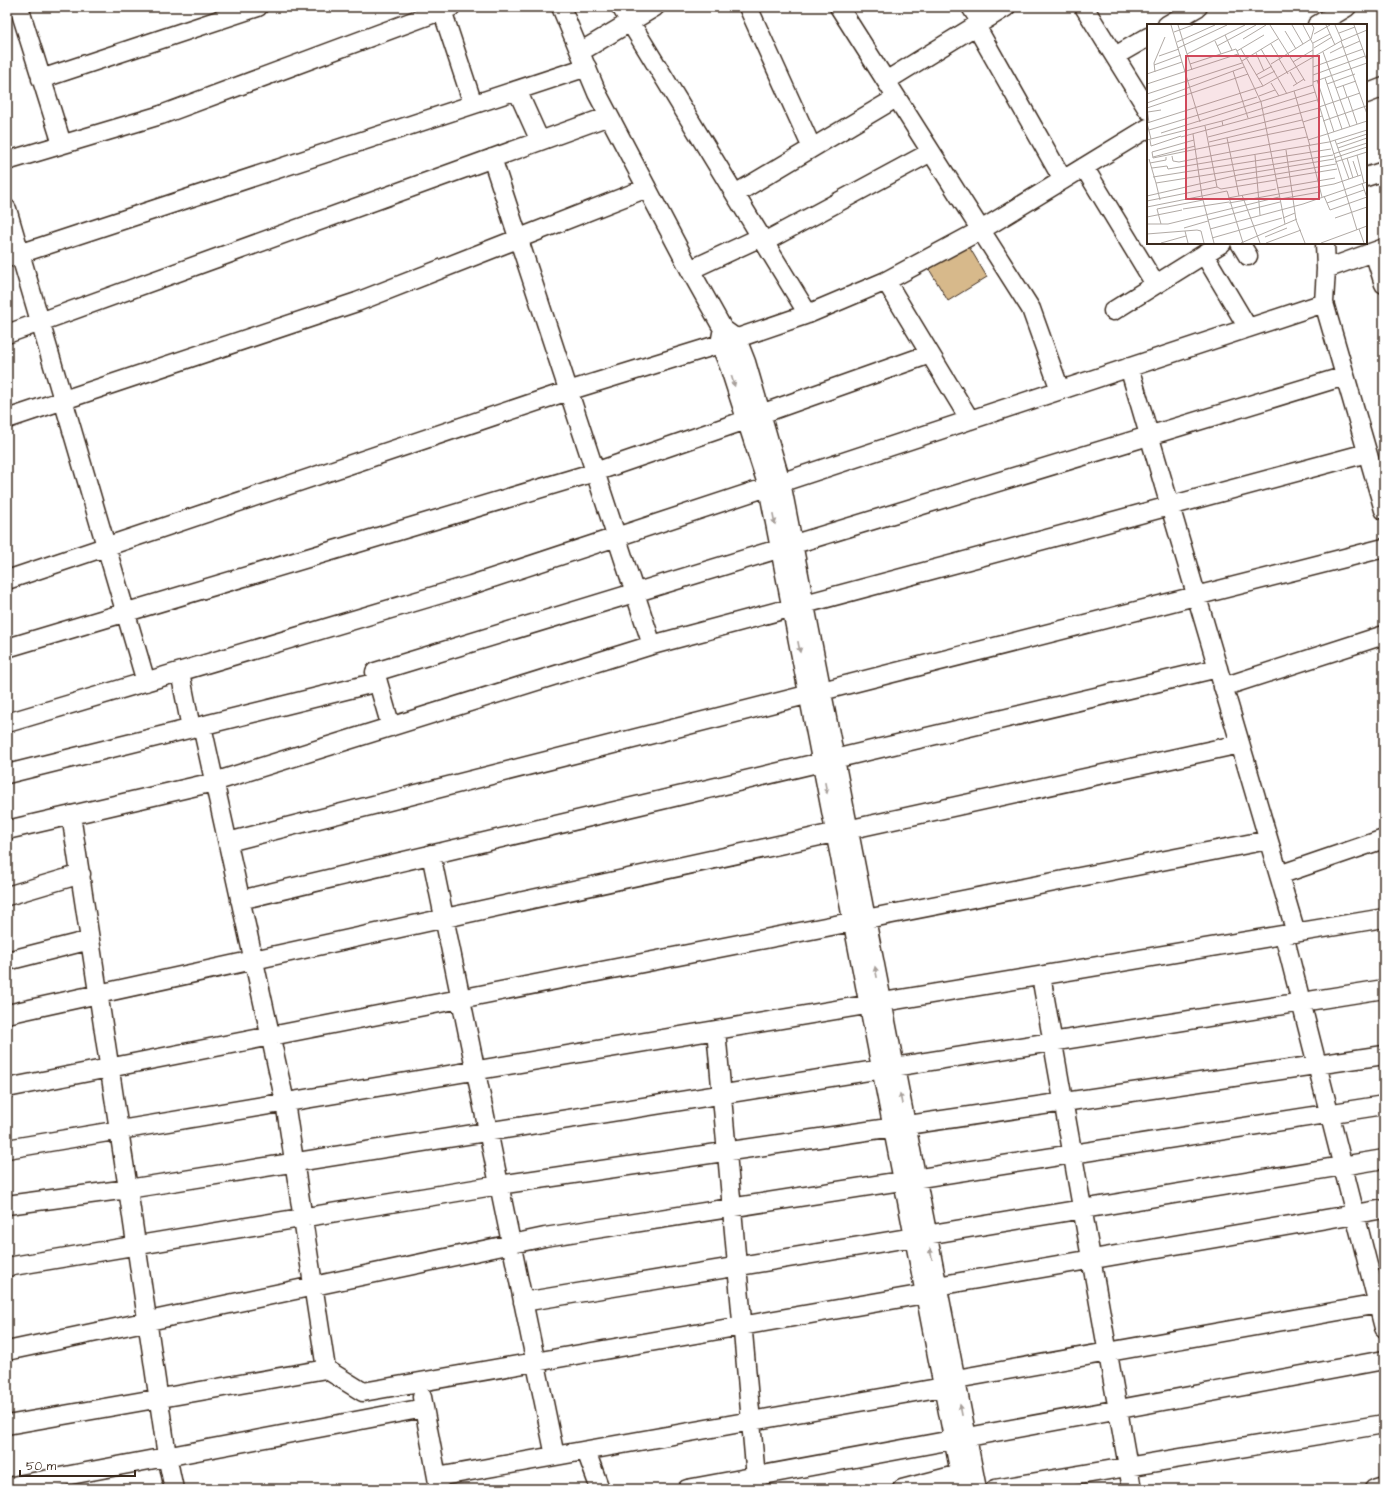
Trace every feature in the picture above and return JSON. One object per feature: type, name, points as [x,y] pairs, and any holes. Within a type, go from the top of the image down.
[{"type":"street","points":[[19,7],[62,144]]},
{"type":"street","points":[[41,79],[258,7]]},
{"type":"street","points":[[561,7],[609,116],[727,337],[746,362],[754,417],[775,485],[899,1126],[921,1236],[934,1290],[947,1382],[960,1439],[965,1478],[977,1489]]},
{"type":"street","points":[[14,256],[517,90],[583,59],[626,14],[655,7]]},
{"type":"street","points":[[748,7],[812,148]]},
{"type":"street","points":[[839,7],[1031,309],[1060,390]]},
{"type":"street","points":[[971,7],[978,24],[1063,180]]},
{"type":"street","points":[[886,82],[1006,7]]},
{"type":"street","points":[[1084,7],[1147,108]]},
{"type":"street","points":[[1170,24],[1198,7]]},
{"type":"street","points":[[1320,20],[1347,7]]},
{"type":"street","points":[[7,161],[161,115],[446,9],[473,104]]},
{"type":"street","points":[[626,14],[808,314]]},
{"type":"street","points":[[1115,56],[1147,38]]},
{"type":"street","points":[[1367,94],[1384,87]]},
{"type":"street","points":[[517,90],[540,141]]},
{"type":"street","points":[[735,194],[896,98]]},
{"type":"street","points":[[7,334],[609,116]]},
{"type":"street","points":[[7,580],[727,337],[808,314],[886,281],[981,230],[1147,129]]},
{"type":"street","points":[[690,270],[763,240],[931,152]]},
{"type":"street","points":[[492,158],[652,645]]},
{"type":"street","points":[[1084,167],[1155,284]]},
{"type":"street","points":[[1367,177],[1384,171]]},
{"type":"street","points":[[7,419],[357,302],[647,188]]},
{"type":"street","points":[[7,209],[14,256],[40,322],[146,682]]},
{"type":"street","points":[[1113,311],[1220,244]]},
{"type":"street","points":[[1325,244],[1326,269],[1324,303],[1384,510]]},
{"type":"street","points":[[1326,269],[1379,250],[1384,284]]},
{"type":"street","points":[[1204,254],[1248,328]]},
{"type":"street","points":[[886,281],[970,420]]},
{"type":"street","points":[[7,723],[471,585],[1324,303]]},
{"type":"street","points":[[7,648],[595,472],[930,354]]},
{"type":"street","points":[[1129,367],[1279,875],[1301,1002],[1355,1214],[1381,1304],[1384,1328]]},
{"type":"street","points":[[391,727],[375,672],[1345,376]]},
{"type":"street","points":[[7,830],[214,782],[652,645],[1367,452]]},
{"type":"street","points":[[228,842],[1384,548]]},
{"type":"street","points":[[1223,687],[1384,635]]},
{"type":"street","points":[[240,900],[1218,668]]},
{"type":"street","points":[[180,672],[214,782],[285,1102],[326,1369]]},
{"type":"street","points":[[7,774],[378,682]]},
{"type":"street","points":[[7,1014],[1240,744]]},
{"type":"street","points":[[72,815],[158,1398],[174,1489]]},
{"type":"street","points":[[1279,875],[1384,839]]},
{"type":"street","points":[[7,1088],[1268,840]]},
{"type":"street","points":[[431,854],[555,1456]]},
{"type":"street","points":[[7,896],[81,874]]},
{"type":"street","points":[[7,1149],[1384,918]]},
{"type":"street","points":[[7,961],[90,940]]},
{"type":"street","points":[[1041,976],[1132,1489]]},
{"type":"street","points":[[7,1205],[128,1189],[1384,989]]},
{"type":"street","points":[[716,1030],[756,1483]]},
{"type":"street","points":[[7,1267],[499,1185],[1384,1056]]},
{"type":"street","points":[[7,1351],[545,1237],[1384,1105]]},
{"type":"street","points":[[523,1302],[1384,1159]]},
{"type":"street","points":[[7,1425],[326,1369],[363,1392],[742,1326],[1092,1259],[1384,1209]]},
{"type":"street","points":[[419,1382],[438,1483],[555,1456],[751,1421],[1108,1352],[1381,1304]]},
{"type":"street","points":[[687,1489],[756,1483],[960,1439],[1384,1360]]},
{"type":"street","points":[[7,1487],[424,1408]]},
{"type":"street","points":[[995,1489],[1384,1424]]},
{"type":"street","points":[[586,1451],[600,1489]]},
{"type":"street","points":[[902,1489],[965,1478]]},
{"type":"street","points":[[1374,1489],[1384,1486]]},
{"type":"building","points":[[968,245],[987,277],[948,301],[929,269]]}]
